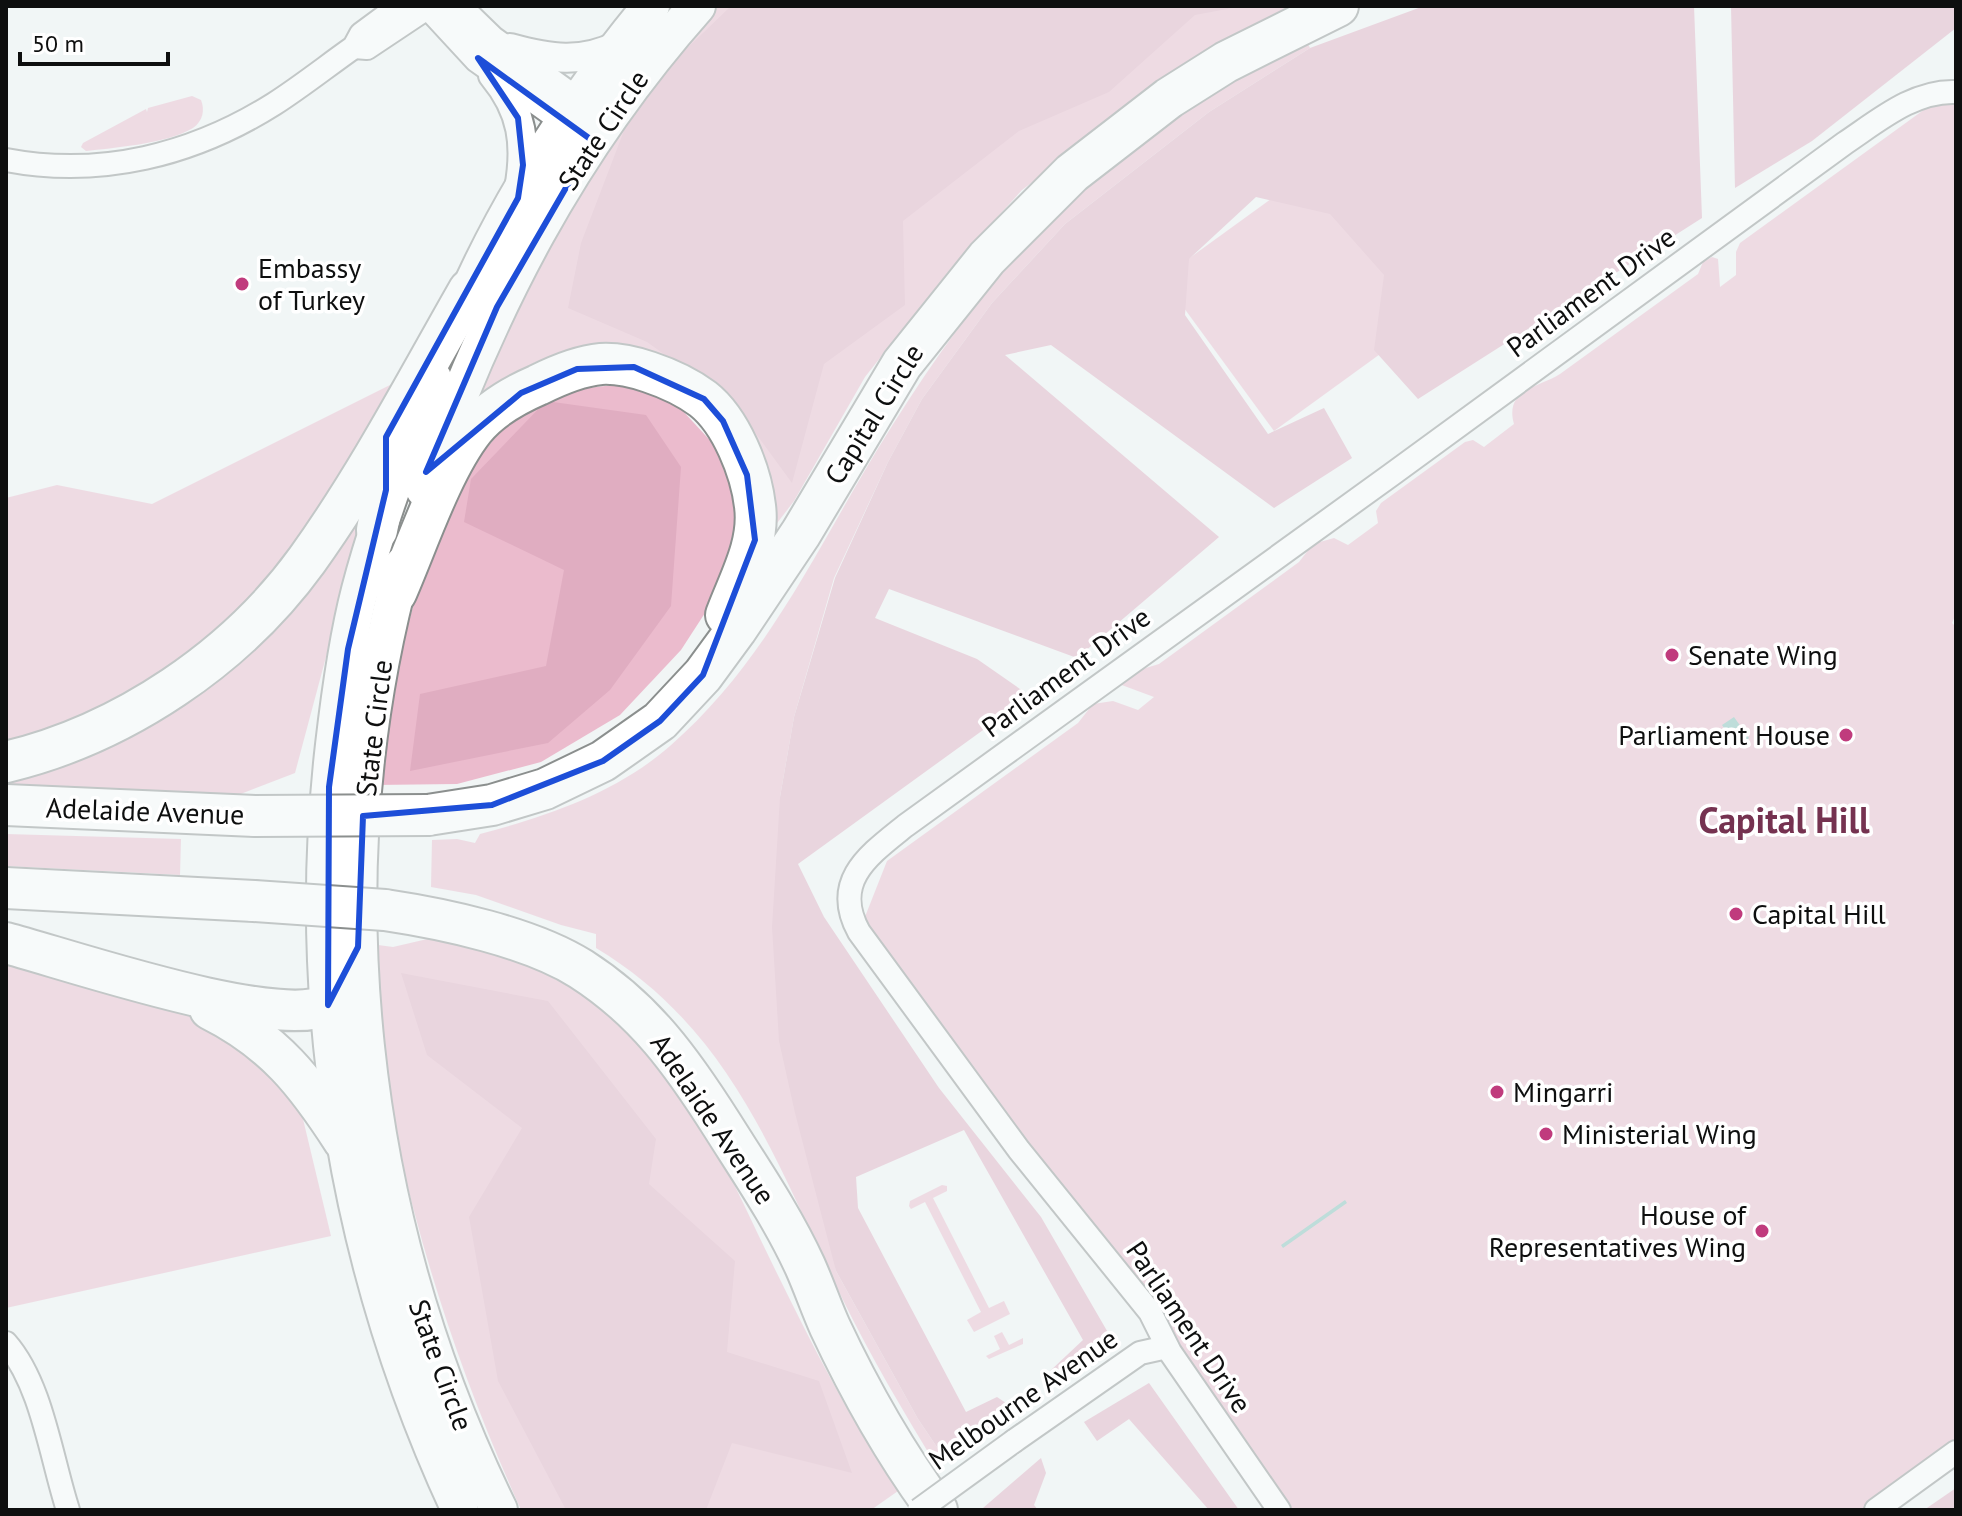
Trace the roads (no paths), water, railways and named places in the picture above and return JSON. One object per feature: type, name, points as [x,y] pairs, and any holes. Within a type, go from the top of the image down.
[{"type":"highway","name":"Capital Circle","points":[[428,815],[492,805],[545,789],[603,761],[660,721],[703,675],[801,533],[902,364],[987,258],[1072,173],[1169,98],[1226,62],[1337,6]]},
{"type":"highway","points":[[6,762],[63,744],[165,694],[213,658],[264,611],[305,562],[356,489],[469,290]]},
{"type":"highway","points":[[396,593],[452,465],[474,428],[521,393],[577,369],[603,364],[634,367],[682,386],[704,399],[714,410],[735,445],[755,506],[755,540],[703,675]]},
{"type":"highway","points":[[377,530],[387,480],[385,446],[388,432]]},
{"type":"highway","name":"Adelaide Avenue","points":[[6,805],[255,816],[428,815]]},
{"type":"highway","name":"Adelaide Avenue","points":[[6,888],[254,901],[409,914],[463,925],[523,943],[579,968],[629,1005],[672,1049],[775,1207],[856,1380],[886,1435],[937,1510]]},
{"type":"highway","points":[[6,943],[177,992],[276,1010],[310,1010],[328,1005]]},
{"type":"highway","points":[[177,992],[238,1024],[267,1044],[306,1085],[344,1141]]},
{"type":"main road","name":"State Circle","points":[[499,1510],[431,1346],[406,1263],[372,1097],[358,947],[361,833],[368,748],[396,593],[423,493],[476,352],[522,259],[619,45],[651,6]]},
{"type":"main road","name":"State Circle","points":[[460,1510],[416,1406],[387,1320],[364,1236],[344,1141],[328,1005],[325,876],[329,787],[348,649],[377,530],[440,358],[469,290],[518,198],[585,121],[641,73],[697,6]]},
{"type":"main road","points":[[328,1005],[344,985],[358,947]]},
{"type":"street","points":[[6,160],[40,167],[105,166],[153,158],[226,130],[274,104],[354,47],[361,34],[399,6]]},
{"type":"street","points":[[354,47],[367,48],[430,6],[585,121]]},
{"type":"street","points":[[456,6],[484,49],[518,118],[524,151],[518,198]]},
{"type":"street","points":[[484,49],[578,59],[597,56],[619,45]]},
{"type":"street","name":"Parliament Drive","points":[[1279,1510],[1167,1347],[1136,1292],[1019,1150],[859,932],[852,916],[850,900],[859,867],[867,856],[918,817],[1845,143],[1902,106],[1930,95],[1956,92]]},
{"type":"street","points":[[6,1343],[20,1359],[68,1510]]},
{"type":"street","name":"Melbourne Avenue","points":[[919,1510],[1140,1353],[1167,1347]]},
{"type":"street","points":[[1876,1510],[1956,1452]]},
{"type":"water","points":[[1734,717],[1749,738],[1737,747],[1722,725]]},
{"type":"water","points":[[1345,1200],[1347,1203],[1283,1248],[1281,1245]]},
{"type":"place","name":"Embassy of Turkey","points":[[242,284]]},
{"type":"place","name":"Senate Wing","points":[[1672,655]]},
{"type":"place","name":"Parliament House","points":[[1846,735]]},
{"type":"place","name":"Capital Hill","points":[[1736,914]]},
{"type":"place","name":"Mingarri","points":[[1497,1092]]},
{"type":"place","name":"Ministerial Wing","points":[[1546,1134]]},
{"type":"place","name":"House of Representatives Wing","points":[[1762,1231]]},
{"type":"district","name":"Capital Hill","points":[[1784,820]]}]
